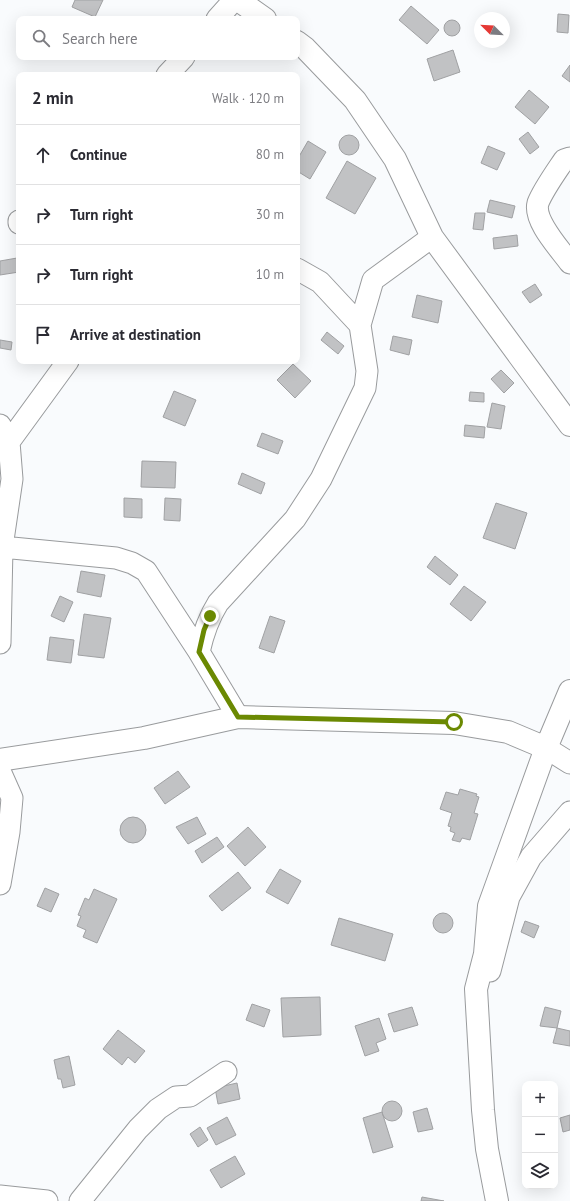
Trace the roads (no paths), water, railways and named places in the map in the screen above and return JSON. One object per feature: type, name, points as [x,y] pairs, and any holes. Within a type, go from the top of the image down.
[{"type":"street","points":[[220,16],[234,0]]},
{"type":"street","points":[[238,0],[261,16]]},
{"type":"street","points":[[300,44],[355,100],[395,159],[432,236],[570,425]]},
{"type":"street","points":[[170,72],[181,60]]},
{"type":"street","points":[[570,158],[564,160],[538,204],[538,215],[544,228],[570,263]]},
{"type":"street","points":[[199,652],[204,630],[218,603],[295,519],[321,479],[365,388],[367,371],[360,325],[373,280],[432,236]]},
{"type":"street","points":[[300,271],[320,282],[360,325]]},
{"type":"street","points":[[0,643],[2,547],[12,479],[5,434],[65,364]]},
{"type":"street","points":[[2,547],[116,558],[132,563],[146,571],[199,652],[238,717]]},
{"type":"street","points":[[497,1201],[487,1149],[483,1110],[476,989],[485,954],[489,906],[546,748],[570,691]]},
{"type":"street","points":[[0,760],[144,738],[238,717],[454,722],[508,732],[546,748],[570,763]]},
{"type":"street","points":[[0,770],[12,798],[9,832],[0,884]]},
{"type":"street","points":[[477,1006],[489,972],[509,897],[531,857],[570,812]]},
{"type":"street","points":[[80,1201],[138,1129],[158,1109],[176,1097],[190,1096],[226,1072]]},
{"type":"street","points":[[0,1196],[47,1201]]}]
